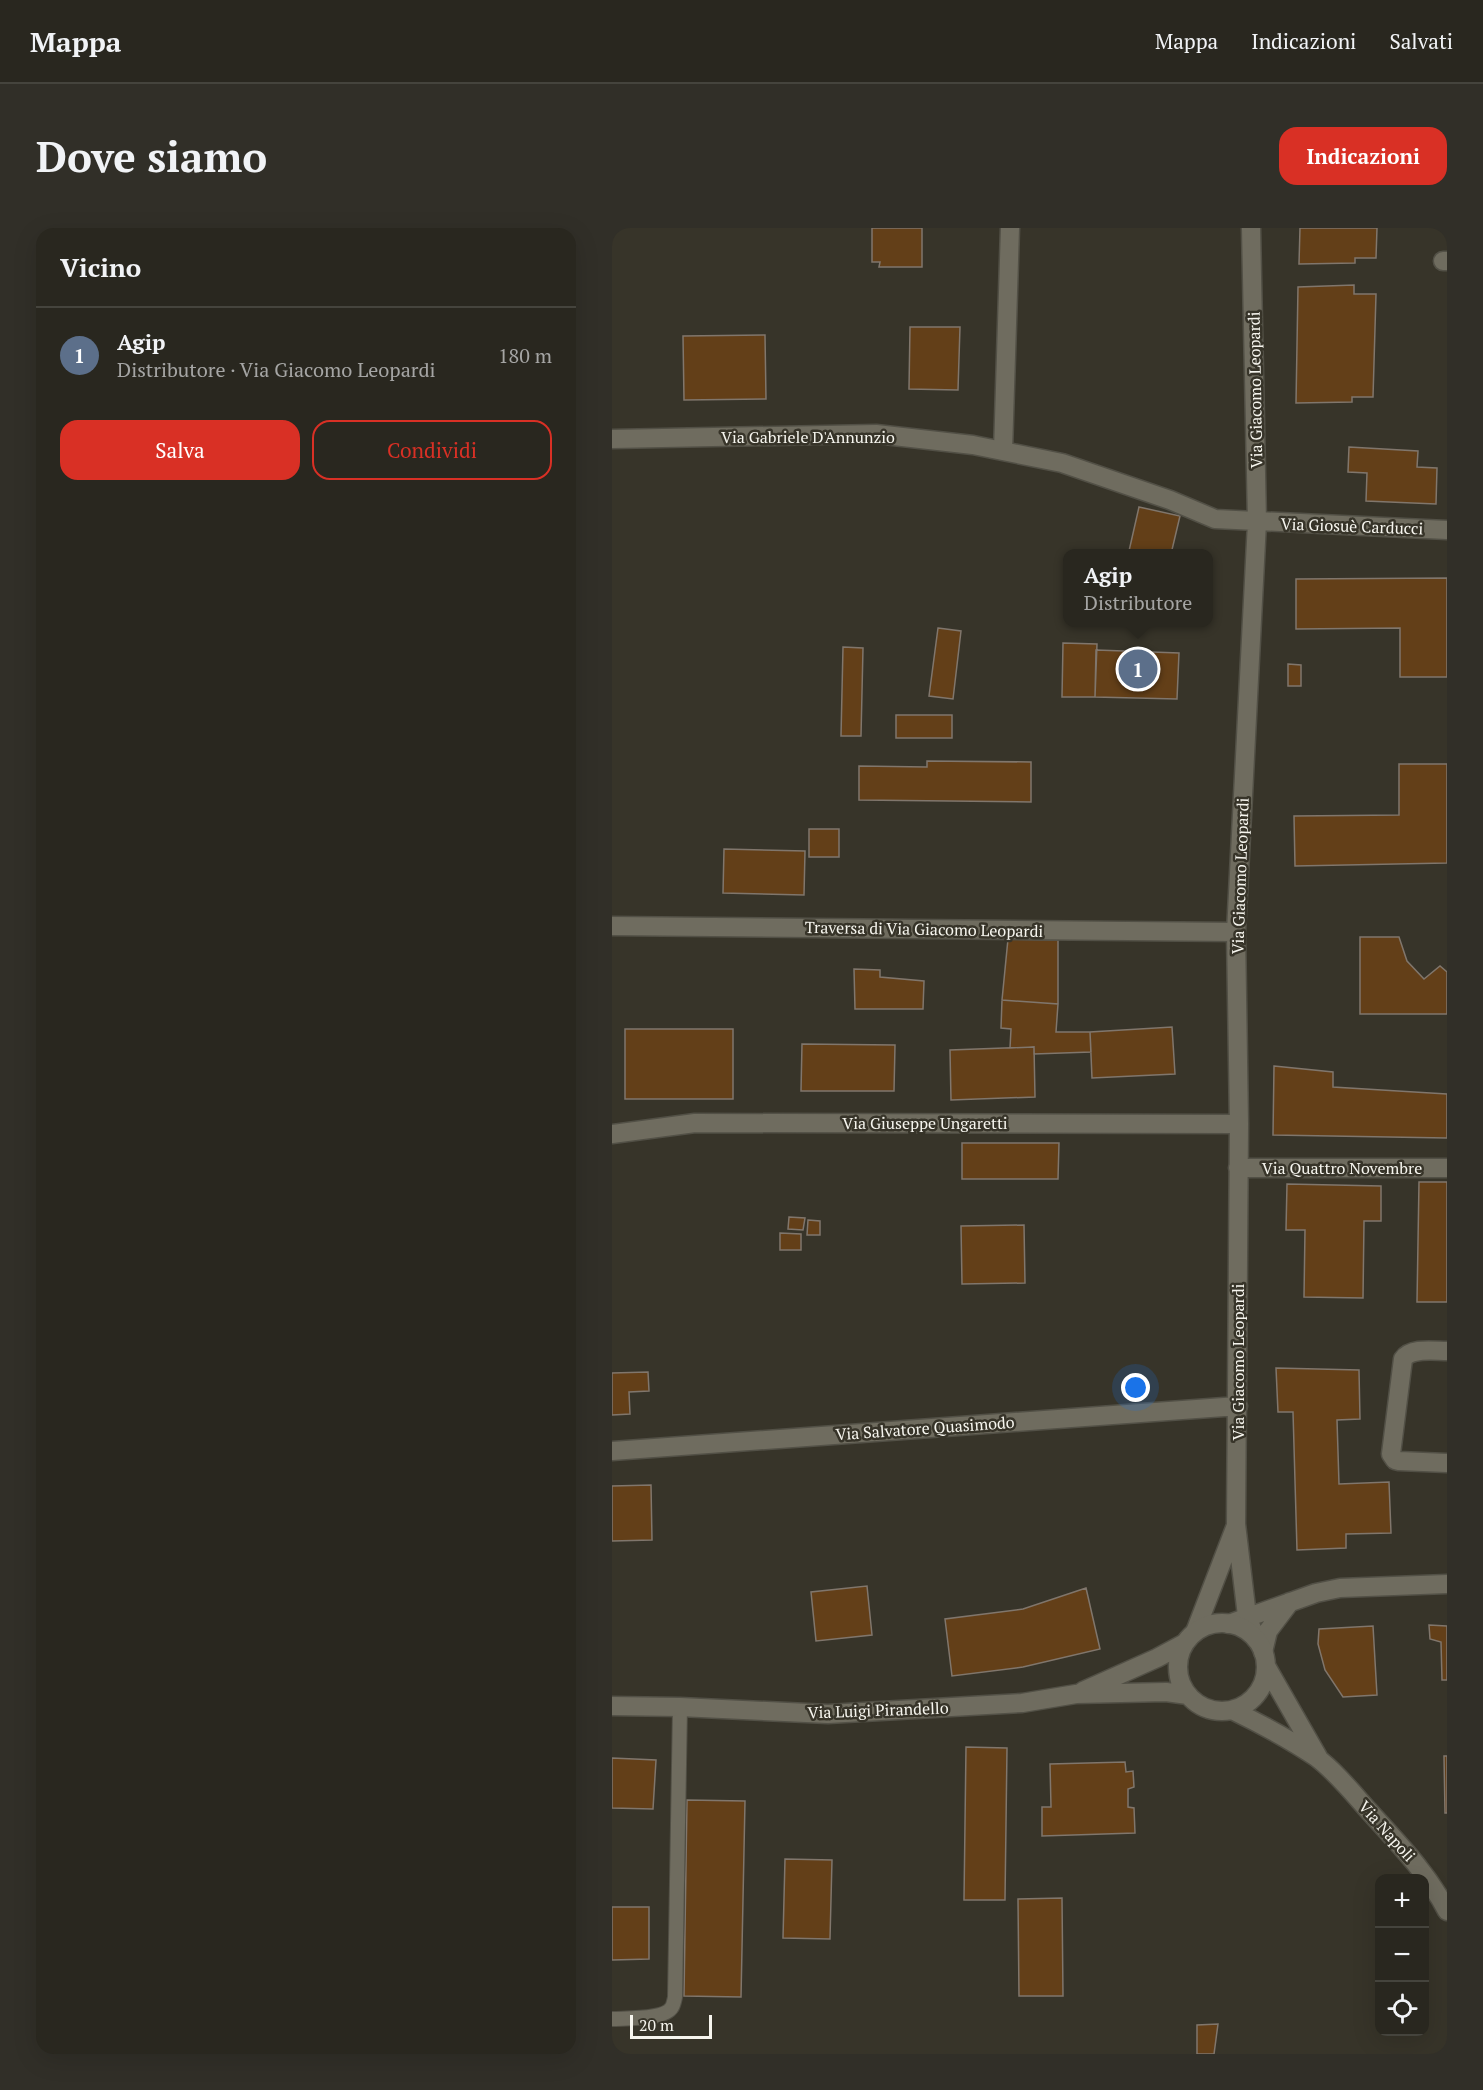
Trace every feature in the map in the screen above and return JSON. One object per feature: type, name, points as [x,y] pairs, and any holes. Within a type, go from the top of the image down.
[{"type":"street","points":[[1003,451],[1010,228]]},
{"type":"street","name":"Via Giacomo Leopardi","points":[[1251,228],[1257,522],[1236,932],[1239,1124],[1236,1524],[1247,1616],[1262,1652]]},
{"type":"street","name":"Via Gabriele D'Annunzio","points":[[612,439],[876,434],[973,445],[1062,463],[1170,500],[1215,519],[1257,522]]},
{"type":"street","name":"Via Giosuè Carducci","points":[[1257,522],[1447,530]]},
{"type":"street","name":"Traversa di Via Giacomo Leopardi","points":[[612,926],[1236,932]]},
{"type":"street","name":"Via Giuseppe Ungaretti","points":[[612,1134],[695,1123],[1239,1124]]},
{"type":"street","name":"Via Quattro Novembre","points":[[1238,1168],[1447,1168]]},
{"type":"street","points":[[1447,1351],[1414,1352],[1406,1354],[1403,1359],[1391,1454],[1395,1460],[1399,1461],[1447,1463]]},
{"type":"street","name":"Via Salvatore Quasimodo","points":[[612,1451],[1238,1406]]},
{"type":"street","name":"Via Giacomo Leopardi","points":[[1190,1638],[1236,1524]]},
{"type":"street","points":[[1290,1602],[1268,1630],[1262,1652],[1264,1681],[1257,1694],[1245,1704],[1232,1710],[1220,1711],[1208,1709],[1188,1695],[1181,1684],[1178,1670],[1179,1656],[1190,1638],[1205,1626],[1229,1623],[1290,1602],[1340,1588],[1447,1584]]},
{"type":"street","points":[[1229,1623],[1239,1626],[1262,1652]]},
{"type":"street","name":"Via Luigi Pirandello","points":[[1076,1694],[1157,1658],[1190,1638]]},
{"type":"street","name":"Via Napoli","points":[[1262,1652],[1318,1759]]},
{"type":"street","name":"Via Luigi Pirandello","points":[[612,1706],[828,1714],[1022,1703],[1076,1694],[1166,1692],[1188,1695]]},
{"type":"street","name":"Via Napoli","points":[[1232,1710],[1266,1726],[1318,1759],[1356,1796],[1418,1865],[1447,1911]]},
{"type":"lane","points":[[612,2019],[667,2013],[675,1997],[680,1707]]},
{"type":"building","points":[[872,228],[922,228],[922,267],[879,267],[880,262],[872,262]]},
{"type":"building","points":[[1300,228],[1377,228],[1376,258],[1355,258],[1355,263],[1299,264]]},
{"type":"building","points":[[1354,285],[1354,294],[1376,294],[1373,397],[1352,397],[1352,402],[1296,403],[1298,287]]},
{"type":"building","points":[[910,327],[960,327],[958,390],[909,389]]},
{"type":"building","points":[[765,335],[766,399],[684,400],[683,336]]},
{"type":"building","points":[[1349,447],[1418,451],[1417,467],[1437,468],[1436,504],[1366,501],[1367,473],[1348,472]]},
{"type":"building","points":[[1139,507],[1180,516],[1172,549],[1129,549]]},
{"type":"building","points":[[1447,578],[1447,677],[1400,677],[1400,628],[1296,629],[1296,579]]},
{"type":"building","points":[[938,628],[961,631],[953,699],[929,696]]},
{"type":"building","points":[[1063,643],[1097,644],[1095,697],[1062,697]]},
{"type":"building","points":[[843,647],[863,648],[861,736],[841,736]]},
{"type":"building","points":[[1096,650],[1179,653],[1177,699],[1095,697]]},
{"type":"building","points":[[1288,664],[1301,665],[1301,686],[1288,686]]},
{"type":"building","points":[[896,715],[952,715],[952,738],[896,738]]},
{"type":"building","points":[[927,761],[1031,762],[1031,802],[859,800],[859,766],[927,767]]},
{"type":"building","points":[[1399,764],[1447,764],[1447,863],[1295,866],[1294,816],[1399,815]]},
{"type":"building","points":[[809,829],[839,829],[839,857],[809,857]]},
{"type":"building","points":[[724,849],[805,851],[804,895],[723,893]]},
{"type":"building","points":[[1360,937],[1399,937],[1407,961],[1424,979],[1440,966],[1447,972],[1447,1014],[1360,1014]]},
{"type":"building","points":[[1008,939],[1058,940],[1058,1004],[1002,1000]]},
{"type":"building","points":[[854,969],[880,970],[880,977],[924,981],[923,1009],[855,1009]]},
{"type":"building","points":[[1002,1000],[1058,1004],[1056,1032],[1090,1032],[1091,1052],[1034,1054],[1034,1047],[1010,1048],[1011,1029],[1001,1028]]},
{"type":"building","points":[[1172,1027],[1175,1074],[1092,1078],[1090,1032]]},
{"type":"building","points":[[625,1029],[733,1029],[733,1099],[625,1099]]},
{"type":"building","points":[[802,1044],[895,1045],[894,1091],[801,1091]]},
{"type":"building","points":[[1034,1047],[1035,1097],[951,1100],[950,1050]]},
{"type":"building","points":[[1274,1066],[1333,1072],[1333,1087],[1447,1094],[1447,1138],[1273,1135]]},
{"type":"building","points":[[962,1143],[1059,1143],[1058,1179],[962,1179]]},
{"type":"building","points":[[1419,1182],[1447,1182],[1447,1302],[1417,1302]]},
{"type":"building","points":[[1287,1184],[1381,1186],[1381,1221],[1364,1221],[1363,1298],[1304,1297],[1305,1230],[1286,1230]]},
{"type":"building","points":[[789,1217],[805,1218],[803,1230],[788,1229]]},
{"type":"building","points":[[808,1220],[820,1221],[820,1235],[807,1235]]},
{"type":"building","points":[[1024,1225],[1025,1283],[962,1284],[961,1226]]},
{"type":"building","points":[[780,1233],[801,1234],[801,1250],[780,1250]]},
{"type":"building","points":[[1276,1368],[1359,1370],[1360,1419],[1337,1420],[1339,1484],[1389,1482],[1391,1533],[1346,1534],[1346,1548],[1297,1550],[1293,1412],[1278,1412]]},
{"type":"building","points":[[648,1372],[649,1391],[629,1392],[630,1414],[612,1415],[612,1373]]},
{"type":"building","points":[[651,1485],[652,1540],[612,1541],[612,1486]]},
{"type":"building","points":[[867,1586],[872,1635],[816,1641],[811,1592]]},
{"type":"building","points":[[1086,1588],[1100,1649],[1023,1667],[952,1676],[945,1619],[1023,1609]]},
{"type":"building","points":[[1429,1625],[1447,1626],[1447,1680],[1442,1680],[1441,1642],[1430,1639]]},
{"type":"building","points":[[1373,1626],[1377,1695],[1343,1697],[1325,1670],[1318,1644],[1319,1629]]},
{"type":"building","points":[[966,1747],[1007,1748],[1005,1900],[964,1900]]},
{"type":"building","points":[[1444,1756],[1447,1756],[1447,1813],[1445,1813]]},
{"type":"building","points":[[612,1758],[656,1760],[653,1809],[612,1808]]},
{"type":"building","points":[[1125,1762],[1126,1772],[1133,1771],[1134,1787],[1128,1789],[1128,1807],[1134,1808],[1135,1833],[1042,1836],[1042,1807],[1051,1807],[1050,1764]]},
{"type":"building","points":[[687,1800],[745,1801],[741,1997],[684,1996]]},
{"type":"building","points":[[785,1859],[832,1860],[830,1939],[783,1938]]},
{"type":"building","points":[[1062,1898],[1063,1996],[1019,1996],[1018,1899]]},
{"type":"building","points":[[612,1907],[649,1907],[649,1959],[612,1960]]},
{"type":"building","points":[[1218,2024],[1214,2054],[1197,2054],[1197,2025]]},
{"type":"place","name":"Agip","points":[[1138,669]]}]
